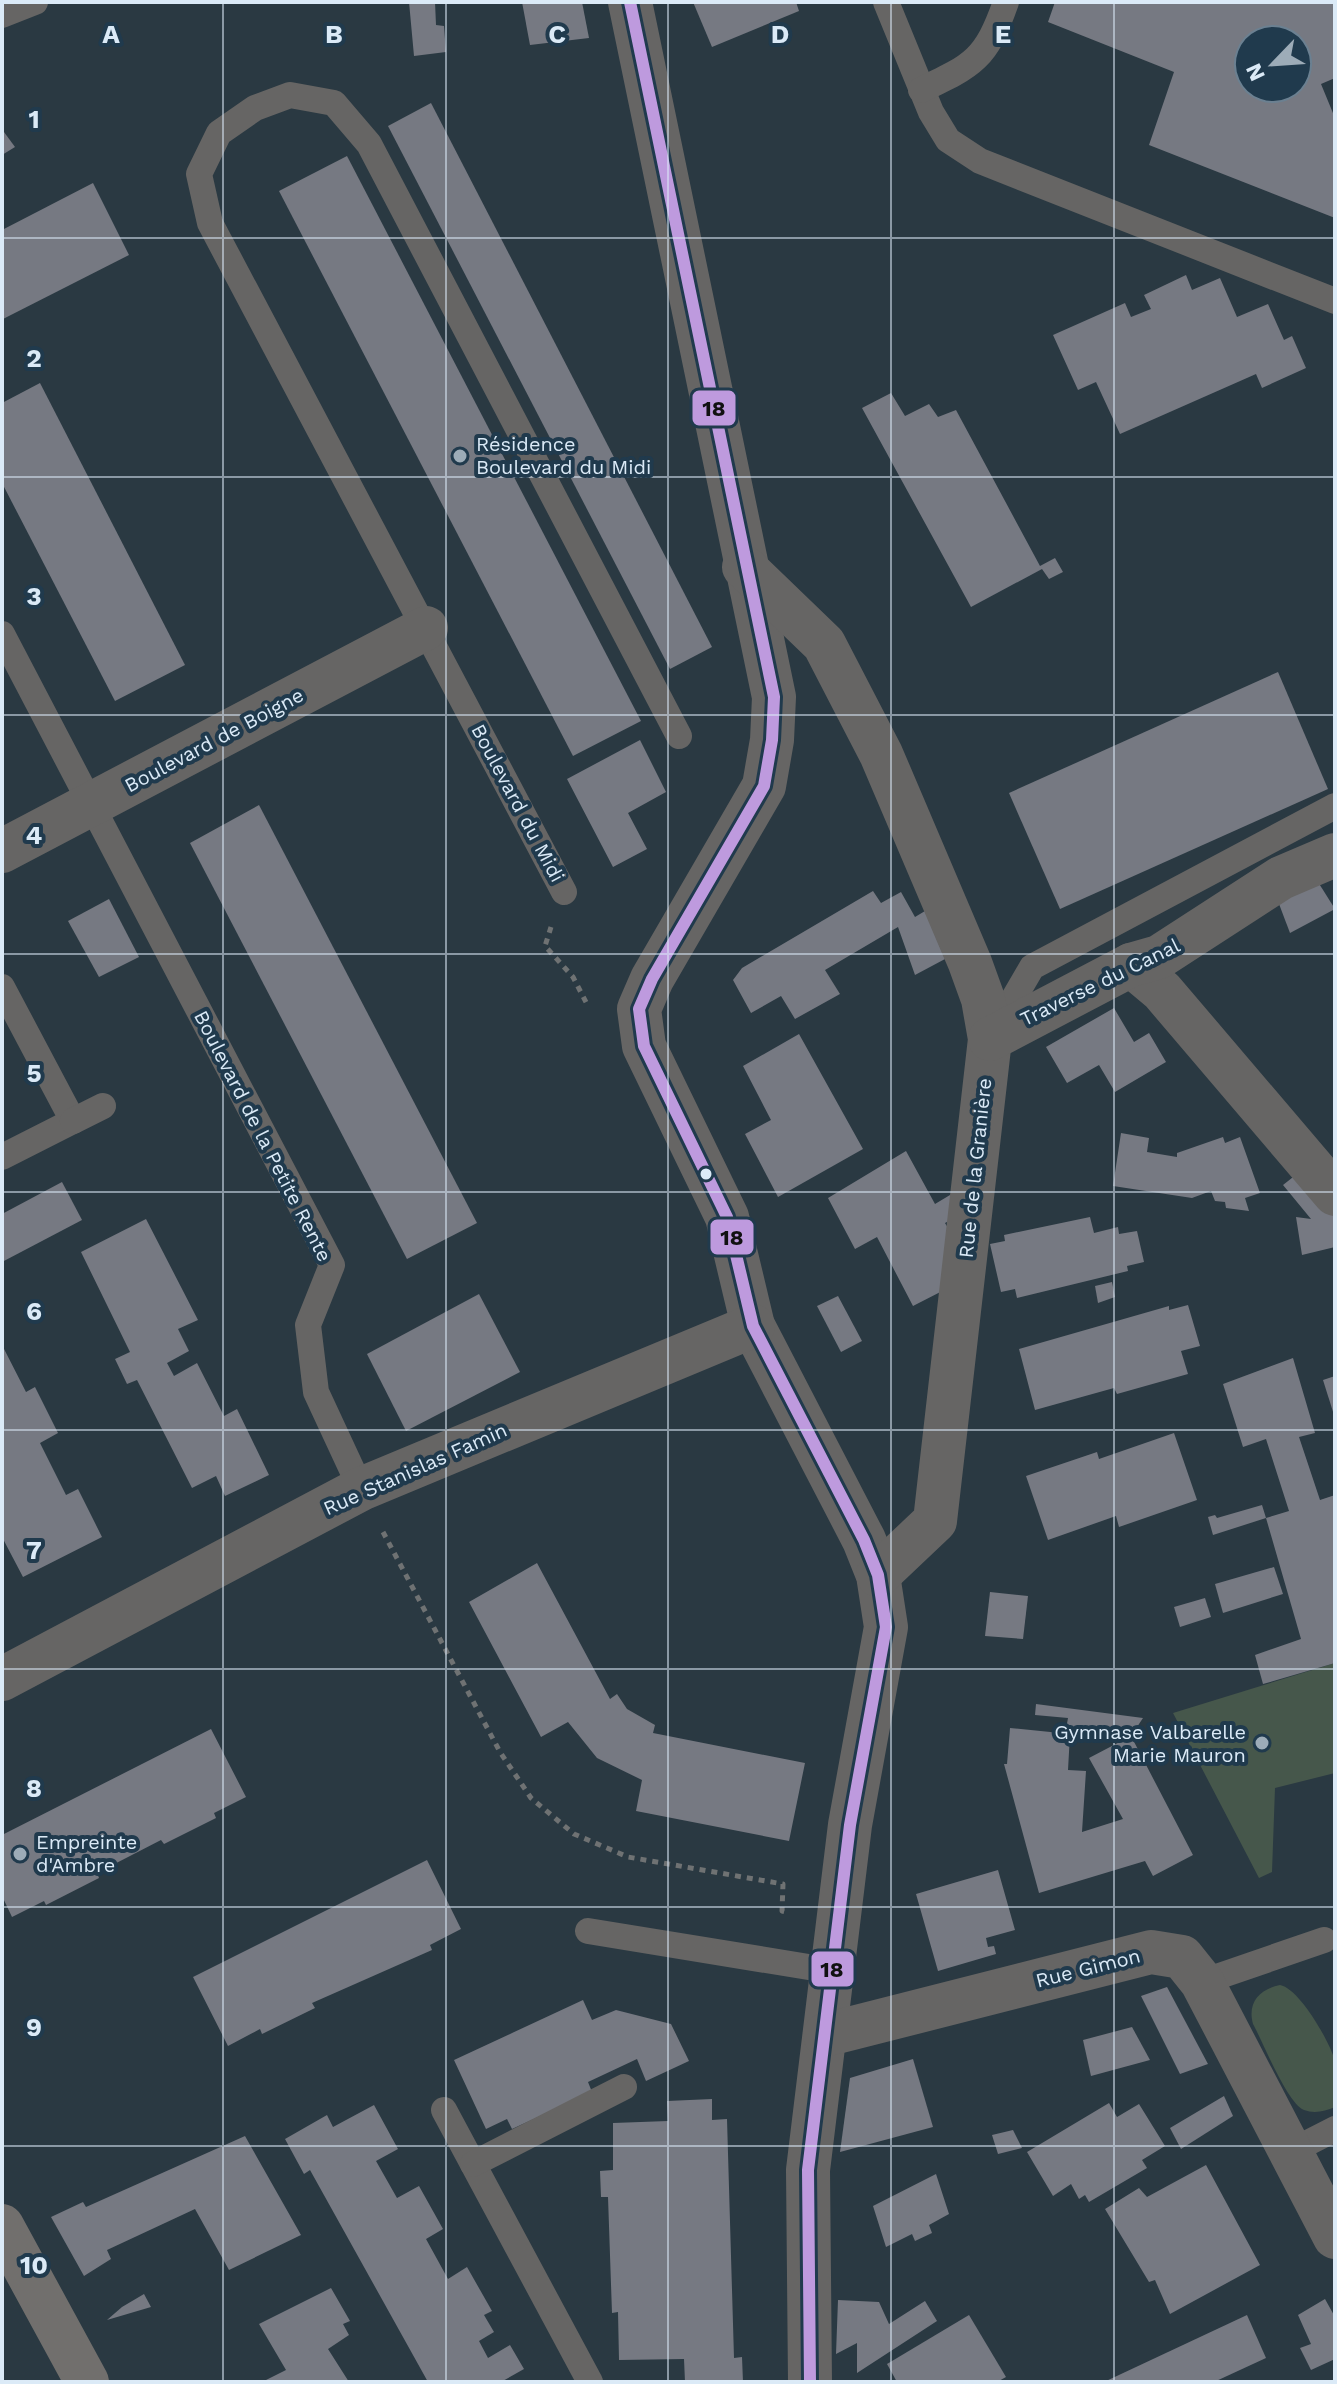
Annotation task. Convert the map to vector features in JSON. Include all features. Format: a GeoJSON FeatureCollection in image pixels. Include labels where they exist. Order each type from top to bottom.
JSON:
{"type":"FeatureCollection","features":[{"type":"Feature","properties":{"kind":"street"},"geometry":{"type":"LineString","coordinates":[[630,2],[744,567],[774,697],[772,740],[764,786],[652,979],[639,1009],[644,1046],[727,1217],[753,1326],[864,1540],[878,1575],[886,1627],[850,1825],[808,2170],[810,2382]]}},
{"type":"Feature","properties":{"kind":"street","name":"Rue de la Granière"},"geometry":{"type":"LineString","coordinates":[[744,567],[824,644],[881,754],[970,963],[983,999],[990,1039],[935,1521],[878,1575]]}},
{"type":"Feature","properties":{"kind":"street","name":"Boulevard de Boigne"},"geometry":{"type":"LineString","coordinates":[[2,851],[426,628]]}},
{"type":"Feature","properties":{"kind":"street","name":"Traverse du Canal"},"geometry":{"type":"LineString","coordinates":[[990,1039],[1131,965],[1159,957],[1281,878],[1335,855]]}},
{"type":"Feature","properties":{"kind":"street"},"geometry":{"type":"LineString","coordinates":[[1131,965],[1162,991],[1335,1194]]}},
{"type":"Feature","properties":{"kind":"street","name":"Rue Stanislas Famin"},"geometry":{"type":"LineString","coordinates":[[2,1679],[361,1489],[753,1326]]}},
{"type":"Feature","properties":{"kind":"street","name":"Rue Gimon"},"geometry":{"type":"LineString","coordinates":[[825,2035],[1151,1952],[1182,1957],[1202,1982],[1335,2237]]}},
{"type":"Feature","properties":{"kind":"street"},"geometry":{"type":"LineString","coordinates":[[2,2226],[87,2382]]}},
{"type":"Feature","properties":{"kind":"lane"},"geometry":{"type":"LineString","coordinates":[[2,15],[35,2]]}},
{"type":"Feature","properties":{"kind":"lane"},"geometry":{"type":"LineString","coordinates":[[886,2],[921,90],[948,140],[980,161],[1335,301]]}},
{"type":"Feature","properties":{"kind":"lane"},"geometry":{"type":"LineString","coordinates":[[921,90],[968,68],[993,40],[1006,2]]}},
{"type":"Feature","properties":{"kind":"lane","name":"Boulevard du Midi"},"geometry":{"type":"LineString","coordinates":[[564,892],[210,223],[199,174],[219,133],[255,108],[290,95],[334,103],[369,144],[679,736]]}},
{"type":"Feature","properties":{"kind":"lane","name":"Boulevard de la Petite Rente"},"geometry":{"type":"LineString","coordinates":[[2,634],[332,1265],[308,1325],[316,1392],[361,1489]]}},
{"type":"Feature","properties":{"kind":"lane"},"geometry":{"type":"LineString","coordinates":[[990,1039],[1032,967],[1335,806]]}},
{"type":"Feature","properties":{"kind":"lane"},"geometry":{"type":"LineString","coordinates":[[2,987],[73,1121]]}},
{"type":"Feature","properties":{"kind":"lane"},"geometry":{"type":"LineString","coordinates":[[2,1157],[103,1106]]}},
{"type":"Feature","properties":{"kind":"lane"},"geometry":{"type":"LineString","coordinates":[[588,1931],[833,1971]]}},
{"type":"Feature","properties":{"kind":"lane"},"geometry":{"type":"LineString","coordinates":[[1202,1982],[1324,1940]]}},
{"type":"Feature","properties":{"kind":"lane"},"geometry":{"type":"LineString","coordinates":[[473,2164],[624,2087]]}},
{"type":"Feature","properties":{"kind":"lane"},"geometry":{"type":"LineString","coordinates":[[444,2110],[590,2382]]}},
{"type":"Feature","properties":{"kind":"lane"},"geometry":{"type":"LineString","coordinates":[[1290,2152],[1335,2129]]}},
{"type":"Feature","properties":{"kind":"path","name":"Boulevard du Midi"},"geometry":{"type":"LineString","coordinates":[[564,892],[545,946],[573,977],[594,1015]]}},
{"type":"Feature","properties":{"kind":"path"},"geometry":{"type":"LineString","coordinates":[[361,1489],[500,1752],[531,1798],[574,1834],[628,1857],[783,1884],[782,1911],[839,1921]]}},
{"type":"Feature","properties":{"kind":"green space","name":"Gymnase Valbarelle Marie Mauron"},"geometry":{"type":"Polygon","coordinates":[[[1335,1663],[1335,1773],[1275,1788],[1272,1872],[1259,1878],[1173,1713],[1335,1663]]]}},
{"type":"Feature","properties":{"kind":"green space"},"geometry":{"type":"Polygon","coordinates":[[[1280,1985],[1288,1988],[1304,2005],[1332,2052],[1336,2066],[1335,2107],[1312,2112],[1297,2105],[1253,2024],[1252,2009],[1257,1998],[1266,1990],[1280,1985]]]}},
{"type":"Feature","properties":{"kind":"building"},"geometry":{"type":"Polygon","coordinates":[[[409,2],[435,2],[436,25],[444,26],[446,52],[414,56],[409,2]]]}},
{"type":"Feature","properties":{"kind":"building"},"geometry":{"type":"Polygon","coordinates":[[[522,2],[582,2],[589,38],[530,45],[522,2]]]}},
{"type":"Feature","properties":{"kind":"building"},"geometry":{"type":"Polygon","coordinates":[[[693,2],[796,2],[799,11],[712,47],[693,2]]]}},
{"type":"Feature","properties":{"kind":"building"},"geometry":{"type":"Polygon","coordinates":[[[1055,2],[1335,2],[1335,78],[1321,84],[1335,118],[1335,218],[1149,145],[1174,72],[1048,22],[1055,2]]]}},
{"type":"Feature","properties":{"kind":"building"},"geometry":{"type":"Polygon","coordinates":[[[431,103],[712,647],[670,669],[388,126],[431,103]]]}},
{"type":"Feature","properties":{"kind":"building"},"geometry":{"type":"Polygon","coordinates":[[[2,133],[15,147],[2,155],[2,133]]]}},
{"type":"Feature","properties":{"kind":"building","name":"Résidence Boulevard du Midi"},"geometry":{"type":"Polygon","coordinates":[[[347,156],[641,721],[573,756],[279,191],[347,156]]]}},
{"type":"Feature","properties":{"kind":"building"},"geometry":{"type":"Polygon","coordinates":[[[93,183],[129,255],[3,319],[2,230],[93,183]]]}},
{"type":"Feature","properties":{"kind":"building"},"geometry":{"type":"Polygon","coordinates":[[[1186,275],[1192,290],[1220,278],[1237,317],[1268,304],[1284,340],[1292,336],[1306,368],[1262,388],[1256,374],[1120,434],[1096,382],[1078,390],[1053,335],[1125,303],[1131,317],[1151,309],[1144,295],[1186,275]]]}},
{"type":"Feature","properties":{"kind":"building"},"geometry":{"type":"Polygon","coordinates":[[[40,383],[185,665],[115,701],[2,483],[2,403],[40,383]]]}},
{"type":"Feature","properties":{"kind":"building"},"geometry":{"type":"Polygon","coordinates":[[[891,393],[905,416],[929,404],[938,417],[956,410],[1040,566],[1055,558],[1063,572],[1049,579],[1042,569],[971,607],[862,408],[891,393]]]}},
{"type":"Feature","properties":{"kind":"building"},"geometry":{"type":"Polygon","coordinates":[[[1278,672],[1328,789],[1060,909],[1009,793],[1278,672]]]}},
{"type":"Feature","properties":{"kind":"building"},"geometry":{"type":"Polygon","coordinates":[[[640,740],[666,792],[628,813],[647,849],[613,867],[567,779],[640,740]]]}},
{"type":"Feature","properties":{"kind":"building"},"geometry":{"type":"Polygon","coordinates":[[[259,805],[477,1223],[407,1259],[190,843],[259,805]]]}},
{"type":"Feature","properties":{"kind":"building"},"geometry":{"type":"Polygon","coordinates":[[[1318,882],[1335,909],[1290,933],[1276,896],[1318,882]]]}},
{"type":"Feature","properties":{"kind":"building"},"geometry":{"type":"Polygon","coordinates":[[[873,891],[881,903],[901,892],[915,917],[925,911],[945,959],[915,975],[898,927],[825,970],[840,994],[795,1019],[781,996],[751,1013],[733,980],[742,968],[873,891]]]}},
{"type":"Feature","properties":{"kind":"building"},"geometry":{"type":"Polygon","coordinates":[[[109,899],[139,957],[99,977],[68,921],[109,899]]]}},
{"type":"Feature","properties":{"kind":"building"},"geometry":{"type":"Polygon","coordinates":[[[1114,1008],[1134,1042],[1149,1033],[1166,1062],[1115,1092],[1099,1065],[1067,1083],[1046,1047],[1114,1008]]]}},
{"type":"Feature","properties":{"kind":"building"},"geometry":{"type":"Polygon","coordinates":[[[799,1034],[863,1149],[778,1197],[745,1134],[771,1120],[743,1066],[799,1034]]]}},
{"type":"Feature","properties":{"kind":"building"},"geometry":{"type":"Polygon","coordinates":[[[1121,1133],[1149,1138],[1147,1152],[1177,1157],[1177,1153],[1223,1137],[1225,1143],[1240,1137],[1260,1193],[1245,1198],[1249,1211],[1226,1208],[1225,1202],[1215,1201],[1211,1191],[1192,1198],[1113,1186],[1121,1133]]]}},
{"type":"Feature","properties":{"kind":"building"},"geometry":{"type":"Polygon","coordinates":[[[906,1151],[935,1204],[960,1189],[958,1216],[945,1223],[955,1240],[954,1285],[913,1306],[877,1237],[855,1249],[828,1198],[906,1151]]]}},
{"type":"Feature","properties":{"kind":"building"},"geometry":{"type":"Polygon","coordinates":[[[1302,1170],[1335,1211],[1335,1247],[1302,1255],[1296,1217],[1311,1219],[1283,1185],[1302,1170]]]}},
{"type":"Feature","properties":{"kind":"building"},"geometry":{"type":"Polygon","coordinates":[[[62,1182],[82,1220],[2,1262],[2,1214],[62,1182]]]}},
{"type":"Feature","properties":{"kind":"building"},"geometry":{"type":"Polygon","coordinates":[[[1090,1217],[1094,1233],[1118,1227],[1119,1234],[1137,1231],[1144,1262],[1127,1266],[1128,1271],[1017,1298],[1015,1289],[1001,1292],[990,1244],[1005,1241],[1004,1235],[1090,1217]]]}},
{"type":"Feature","properties":{"kind":"building"},"geometry":{"type":"Polygon","coordinates":[[[146,1219],[198,1320],[178,1329],[189,1351],[167,1363],[174,1376],[197,1363],[224,1416],[237,1409],[269,1475],[225,1496],[216,1476],[192,1488],[137,1380],[127,1384],[115,1359],[130,1352],[81,1252],[146,1219]]]}},
{"type":"Feature","properties":{"kind":"building"},"geometry":{"type":"Polygon","coordinates":[[[1112,1282],[1115,1297],[1098,1303],[1095,1286],[1112,1282]]]}},
{"type":"Feature","properties":{"kind":"building"},"geometry":{"type":"Polygon","coordinates":[[[479,1294],[520,1372],[406,1431],[367,1354],[479,1294]]]}},
{"type":"Feature","properties":{"kind":"building"},"geometry":{"type":"Polygon","coordinates":[[[838,1296],[862,1341],[841,1352],[817,1306],[838,1296]]]}},
{"type":"Feature","properties":{"kind":"building"},"geometry":{"type":"Polygon","coordinates":[[[1188,1305],[1200,1346],[1181,1351],[1188,1374],[1117,1394],[1114,1388],[1035,1410],[1019,1349],[1169,1306],[1169,1310],[1188,1305]]]}},
{"type":"Feature","properties":{"kind":"building"},"geometry":{"type":"Polygon","coordinates":[[[2,1345],[26,1392],[35,1387],[58,1433],[40,1443],[66,1495],[78,1489],[102,1537],[23,1577],[2,1537],[2,1345]]]}},
{"type":"Feature","properties":{"kind":"building"},"geometry":{"type":"Polygon","coordinates":[[[1293,1358],[1315,1433],[1299,1437],[1320,1500],[1335,1495],[1335,1663],[1263,1684],[1255,1655],[1301,1639],[1266,1518],[1289,1511],[1266,1439],[1243,1447],[1223,1384],[1293,1358]]]}},
{"type":"Feature","properties":{"kind":"building"},"geometry":{"type":"Polygon","coordinates":[[[1335,1376],[1335,1415],[1334,1415],[1323,1380],[1335,1376]]]}},
{"type":"Feature","properties":{"kind":"building"},"geometry":{"type":"Polygon","coordinates":[[[1174,1433],[1197,1500],[1119,1527],[1116,1516],[1048,1540],[1026,1476],[1097,1452],[1099,1459],[1174,1433]]]}},
{"type":"Feature","properties":{"kind":"building"},"geometry":{"type":"Polygon","coordinates":[[[1262,1505],[1266,1518],[1213,1535],[1208,1517],[1215,1515],[1217,1518],[1262,1505]]]}},
{"type":"Feature","properties":{"kind":"building"},"geometry":{"type":"Polygon","coordinates":[[[537,1563],[610,1699],[617,1694],[627,1709],[655,1725],[653,1733],[805,1763],[789,1841],[636,1811],[642,1780],[597,1758],[568,1722],[541,1737],[469,1602],[537,1563]]]}},
{"type":"Feature","properties":{"kind":"building"},"geometry":{"type":"Polygon","coordinates":[[[1274,1567],[1283,1594],[1223,1613],[1215,1584],[1274,1567]]]}},
{"type":"Feature","properties":{"kind":"building"},"geometry":{"type":"Polygon","coordinates":[[[990,1592],[1028,1596],[1023,1639],[985,1636],[990,1592]]]}},
{"type":"Feature","properties":{"kind":"building"},"geometry":{"type":"Polygon","coordinates":[[[1205,1598],[1211,1617],[1180,1627],[1174,1607],[1205,1598]]]}},
{"type":"Feature","properties":{"kind":"building"},"geometry":{"type":"Polygon","coordinates":[[[1036,1704],[1143,1718],[1131,1736],[1066,1729],[1068,1718],[1035,1715],[1036,1704]]]}},
{"type":"Feature","properties":{"kind":"building"},"geometry":{"type":"Polygon","coordinates":[[[1010,1728],[1070,1734],[1068,1770],[1086,1771],[1082,1832],[1123,1819],[1089,1758],[1131,1736],[1193,1855],[1153,1876],[1145,1861],[1039,1893],[1004,1764],[1007,1764],[1010,1728]]]}},
{"type":"Feature","properties":{"kind":"building"},"geometry":{"type":"Polygon","coordinates":[[[211,1729],[246,1797],[214,1813],[216,1818],[164,1844],[161,1840],[97,1873],[99,1878],[46,1905],[44,1901],[12,1917],[2,1896],[2,1835],[211,1729]]]}},
{"type":"Feature","properties":{"kind":"building"},"geometry":{"type":"Polygon","coordinates":[[[427,1860],[461,1929],[430,1945],[432,1950],[312,2003],[315,2008],[262,2034],[260,2029],[228,2046],[193,1977],[427,1860]]]}},
{"type":"Feature","properties":{"kind":"building"},"geometry":{"type":"Polygon","coordinates":[[[998,1870],[1015,1930],[986,1938],[988,1947],[994,1946],[996,1954],[938,1971],[916,1894],[998,1870]]]}},
{"type":"Feature","properties":{"kind":"building"},"geometry":{"type":"Polygon","coordinates":[[[1167,1987],[1208,2064],[1180,2074],[1141,1996],[1167,1987]]]}},
{"type":"Feature","properties":{"kind":"building"},"geometry":{"type":"Polygon","coordinates":[[[583,2000],[592,2020],[616,2010],[671,2024],[689,2061],[646,2081],[637,2059],[588,2082],[592,2092],[512,2129],[507,2119],[486,2129],[454,2060],[583,2000]]]}},
{"type":"Feature","properties":{"kind":"building"},"geometry":{"type":"Polygon","coordinates":[[[1132,2027],[1150,2060],[1091,2076],[1083,2040],[1132,2027]]]}},
{"type":"Feature","properties":{"kind":"building"},"geometry":{"type":"Polygon","coordinates":[[[913,2059],[933,2127],[840,2152],[850,2078],[913,2059]]]}},
{"type":"Feature","properties":{"kind":"building"},"geometry":{"type":"Polygon","coordinates":[[[1224,2096],[1233,2116],[1181,2149],[1170,2128],[1224,2096]]]}},
{"type":"Feature","properties":{"kind":"building"},"geometry":{"type":"Polygon","coordinates":[[[712,2099],[712,2120],[727,2119],[734,2358],[742,2357],[743,2382],[685,2382],[684,2359],[619,2360],[618,2312],[612,2313],[608,2197],[601,2197],[600,2171],[613,2170],[613,2123],[668,2121],[667,2101],[712,2099]]]}},
{"type":"Feature","properties":{"kind":"building"},"geometry":{"type":"Polygon","coordinates":[[[1109,2103],[1117,2117],[1139,2104],[1165,2146],[1142,2160],[1147,2168],[1089,2202],[1085,2195],[1079,2199],[1071,2184],[1053,2196],[1027,2152],[1109,2103]]]}},
{"type":"Feature","properties":{"kind":"building"},"geometry":{"type":"Polygon","coordinates":[[[374,2105],[398,2149],[376,2161],[397,2198],[419,2186],[443,2229],[426,2239],[448,2279],[467,2267],[492,2311],[484,2315],[494,2332],[479,2341],[488,2358],[510,2345],[524,2369],[501,2382],[428,2382],[310,2170],[304,2174],[285,2139],[327,2115],[333,2127],[374,2105]]]}},
{"type":"Feature","properties":{"kind":"building"},"geometry":{"type":"Polygon","coordinates":[[[1013,2130],[1022,2148],[998,2154],[992,2135],[1013,2130]]]}},
{"type":"Feature","properties":{"kind":"building"},"geometry":{"type":"Polygon","coordinates":[[[245,2136],[301,2235],[229,2270],[195,2209],[107,2250],[111,2259],[84,2276],[51,2217],[83,2202],[86,2207],[245,2136]]]}},
{"type":"Feature","properties":{"kind":"building"},"geometry":{"type":"Polygon","coordinates":[[[1206,2165],[1260,2265],[1170,2314],[1155,2280],[1149,2282],[1105,2209],[1139,2188],[1147,2197],[1206,2165]]]}},
{"type":"Feature","properties":{"kind":"building"},"geometry":{"type":"Polygon","coordinates":[[[936,2174],[949,2214],[929,2225],[932,2233],[915,2241],[912,2234],[886,2247],[873,2206],[936,2174]]]}},
{"type":"Feature","properties":{"kind":"building"},"geometry":{"type":"Polygon","coordinates":[[[331,2288],[350,2321],[343,2324],[349,2335],[328,2349],[349,2382],[262,2382],[286,2370],[259,2324],[331,2288]]]}},
{"type":"Feature","properties":{"kind":"building"},"geometry":{"type":"Polygon","coordinates":[[[144,2294],[151,2307],[107,2320],[122,2307],[144,2294]]]}},
{"type":"Feature","properties":{"kind":"building"},"geometry":{"type":"Polygon","coordinates":[[[1325,2299],[1335,2317],[1335,2359],[1311,2370],[1300,2348],[1311,2344],[1298,2315],[1325,2299]]]}},
{"type":"Feature","properties":{"kind":"building"},"geometry":{"type":"Polygon","coordinates":[[[838,2300],[879,2302],[889,2324],[925,2301],[937,2321],[857,2373],[857,2343],[836,2354],[838,2300]]]}},
{"type":"Feature","properties":{"kind":"building"},"geometry":{"type":"Polygon","coordinates":[[[969,2315],[1006,2377],[997,2382],[897,2382],[887,2364],[969,2315]]]}},
{"type":"Feature","properties":{"kind":"building"},"geometry":{"type":"Polygon","coordinates":[[[1247,2315],[1266,2358],[1214,2382],[1104,2382],[1247,2315]]]}},
{"type":"Feature","properties":{"kind":"transit line","name":"18"},"geometry":{"type":"LineString","coordinates":[[630,2],[774,697],[772,740],[764,786],[652,979],[639,1009],[644,1046],[727,1217],[753,1326],[864,1540],[878,1575],[886,1627],[850,1825],[808,2170],[810,2382]]}},
{"type":"Feature","properties":{"kind":"place","name":"Résidence Boulevard du Midi"},"geometry":{"type":"Point","coordinates":[460,456]}},
{"type":"Feature","properties":{"kind":"place","name":"Gymnase Valbarelle Marie Mauron"},"geometry":{"type":"Point","coordinates":[1262,1743]}},
{"type":"Feature","properties":{"kind":"place","name":"Empreinte d'Ambre"},"geometry":{"type":"Point","coordinates":[20,1854]}}]}
